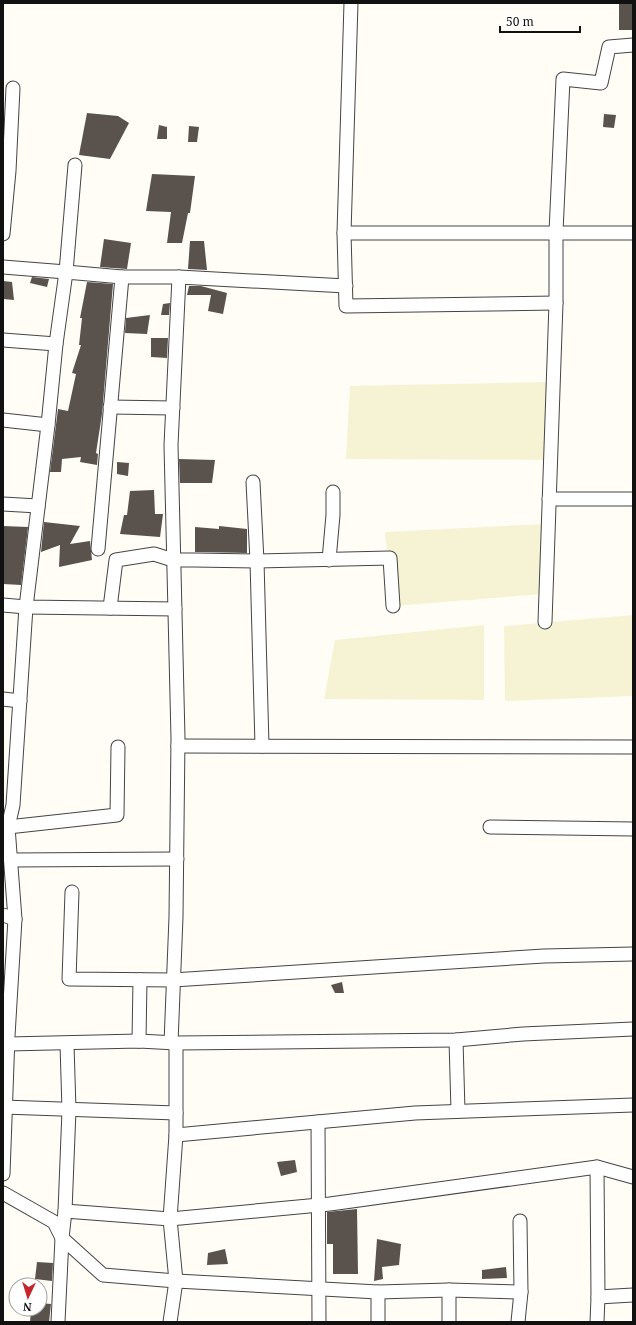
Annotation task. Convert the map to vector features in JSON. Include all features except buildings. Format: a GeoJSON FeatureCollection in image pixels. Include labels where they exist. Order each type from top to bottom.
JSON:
{"type":"FeatureCollection","features":[{"type":"Feature","properties":{"kind":"street"},"geometry":{"type":"LineString","coordinates":[[351,3],[344,233],[346,306],[556,303]]}},
{"type":"Feature","properties":{"kind":"street"},"geometry":{"type":"LineString","coordinates":[[544,622],[556,303],[556,232],[563,79],[601,83],[609,47],[633,45]]}},
{"type":"Feature","properties":{"kind":"street"},"geometry":{"type":"LineString","coordinates":[[3,234],[9,171],[13,88]]}},
{"type":"Feature","properties":{"kind":"street"},"geometry":{"type":"LineString","coordinates":[[3,1174],[11,860],[8,827],[8,804],[20,700],[26,607],[48,425],[56,344],[66,272],[75,165]]}},
{"type":"Feature","properties":{"kind":"street"},"geometry":{"type":"LineString","coordinates":[[344,233],[633,233]]}},
{"type":"Feature","properties":{"kind":"street"},"geometry":{"type":"LineString","coordinates":[[3,267],[122,276],[346,286]]}},
{"type":"Feature","properties":{"kind":"street"},"geometry":{"type":"LineString","coordinates":[[98,549],[122,276]]}},
{"type":"Feature","properties":{"kind":"street"},"geometry":{"type":"LineString","coordinates":[[170,1322],[176,1281],[170,1219],[176,1134],[173,980],[177,859],[178,746],[171,445],[179,278]]}},
{"type":"Feature","properties":{"kind":"street"},"geometry":{"type":"LineString","coordinates":[[3,340],[56,344]]}},
{"type":"Feature","properties":{"kind":"street"},"geometry":{"type":"LineString","coordinates":[[110,407],[173,408]]}},
{"type":"Feature","properties":{"kind":"street"},"geometry":{"type":"LineString","coordinates":[[3,420],[48,425]]}},
{"type":"Feature","properties":{"kind":"street"},"geometry":{"type":"LineString","coordinates":[[254,482],[262,746]]}},
{"type":"Feature","properties":{"kind":"street"},"geometry":{"type":"LineString","coordinates":[[329,560],[333,515],[333,492]]}},
{"type":"Feature","properties":{"kind":"street"},"geometry":{"type":"LineString","coordinates":[[549,499],[633,499]]}},
{"type":"Feature","properties":{"kind":"street"},"geometry":{"type":"LineString","coordinates":[[3,504],[38,506]]}},
{"type":"Feature","properties":{"kind":"street"},"geometry":{"type":"LineString","coordinates":[[110,608],[116,560],[154,554],[173,560],[257,561],[390,558],[393,606]]}},
{"type":"Feature","properties":{"kind":"street"},"geometry":{"type":"LineString","coordinates":[[3,605],[26,607],[175,608]]}},
{"type":"Feature","properties":{"kind":"street"},"geometry":{"type":"LineString","coordinates":[[3,699],[20,700]]}},
{"type":"Feature","properties":{"kind":"street"},"geometry":{"type":"LineString","coordinates":[[178,746],[633,747]]}},
{"type":"Feature","properties":{"kind":"street"},"geometry":{"type":"LineString","coordinates":[[8,827],[117,815],[118,747]]}},
{"type":"Feature","properties":{"kind":"street"},"geometry":{"type":"LineString","coordinates":[[490,827],[633,829]]}},
{"type":"Feature","properties":{"kind":"street"},"geometry":{"type":"LineString","coordinates":[[11,860],[177,859]]}},
{"type":"Feature","properties":{"kind":"street"},"geometry":{"type":"LineString","coordinates":[[72,892],[69,978],[173,980],[544,956],[633,954]]}},
{"type":"Feature","properties":{"kind":"street"},"geometry":{"type":"LineString","coordinates":[[139,1041],[140,980]]}},
{"type":"Feature","properties":{"kind":"street"},"geometry":{"type":"LineString","coordinates":[[6,1039],[67,1044],[139,1041],[174,1043],[456,1040],[523,1034],[633,1029]]}},
{"type":"Feature","properties":{"kind":"street"},"geometry":{"type":"LineString","coordinates":[[456,1040],[458,1111]]}},
{"type":"Feature","properties":{"kind":"street"},"geometry":{"type":"LineString","coordinates":[[58,1322],[62,1238],[66,1211],[69,1110],[67,1044]]}},
{"type":"Feature","properties":{"kind":"street"},"geometry":{"type":"LineString","coordinates":[[176,1134],[415,1113],[633,1105]]}},
{"type":"Feature","properties":{"kind":"street"},"geometry":{"type":"LineString","coordinates":[[4,1108],[176,1113]]}},
{"type":"Feature","properties":{"kind":"street"},"geometry":{"type":"LineString","coordinates":[[318,1122],[318,1322]]}},
{"type":"Feature","properties":{"kind":"street"},"geometry":{"type":"LineString","coordinates":[[66,1211],[170,1219],[318,1206],[486,1184],[597,1167],[633,1177]]}},
{"type":"Feature","properties":{"kind":"street"},"geometry":{"type":"LineString","coordinates":[[597,1167],[597,1322]]}},
{"type":"Feature","properties":{"kind":"street"},"geometry":{"type":"LineString","coordinates":[[3,1193],[54,1222],[62,1238],[103,1275],[176,1281],[378,1292],[449,1290],[521,1292]]}},
{"type":"Feature","properties":{"kind":"street"},"geometry":{"type":"LineString","coordinates":[[518,1322],[521,1292],[520,1221]]}},
{"type":"Feature","properties":{"kind":"street"},"geometry":{"type":"LineString","coordinates":[[449,1290],[449,1322]]}},
{"type":"Feature","properties":{"kind":"street"},"geometry":{"type":"LineString","coordinates":[[378,1292],[378,1322]]}},
{"type":"Feature","properties":{"kind":"street"},"geometry":{"type":"LineString","coordinates":[[598,1297],[633,1295]]}},
{"type":"Feature","properties":{"kind":"shaded area"},"geometry":{"type":"Polygon","coordinates":[[[549,382],[545,460],[346,459],[350,386],[549,382]]]}},
{"type":"Feature","properties":{"kind":"shaded area"},"geometry":{"type":"Polygon","coordinates":[[[545,524],[543,594],[393,606],[385,532],[545,524]]]}},
{"type":"Feature","properties":{"kind":"shaded area"},"geometry":{"type":"Polygon","coordinates":[[[633,615],[633,696],[505,701],[504,626],[633,615]]]}},
{"type":"Feature","properties":{"kind":"shaded area"},"geometry":{"type":"Polygon","coordinates":[[[484,625],[484,700],[324,699],[335,640],[484,625]]]}}]}
